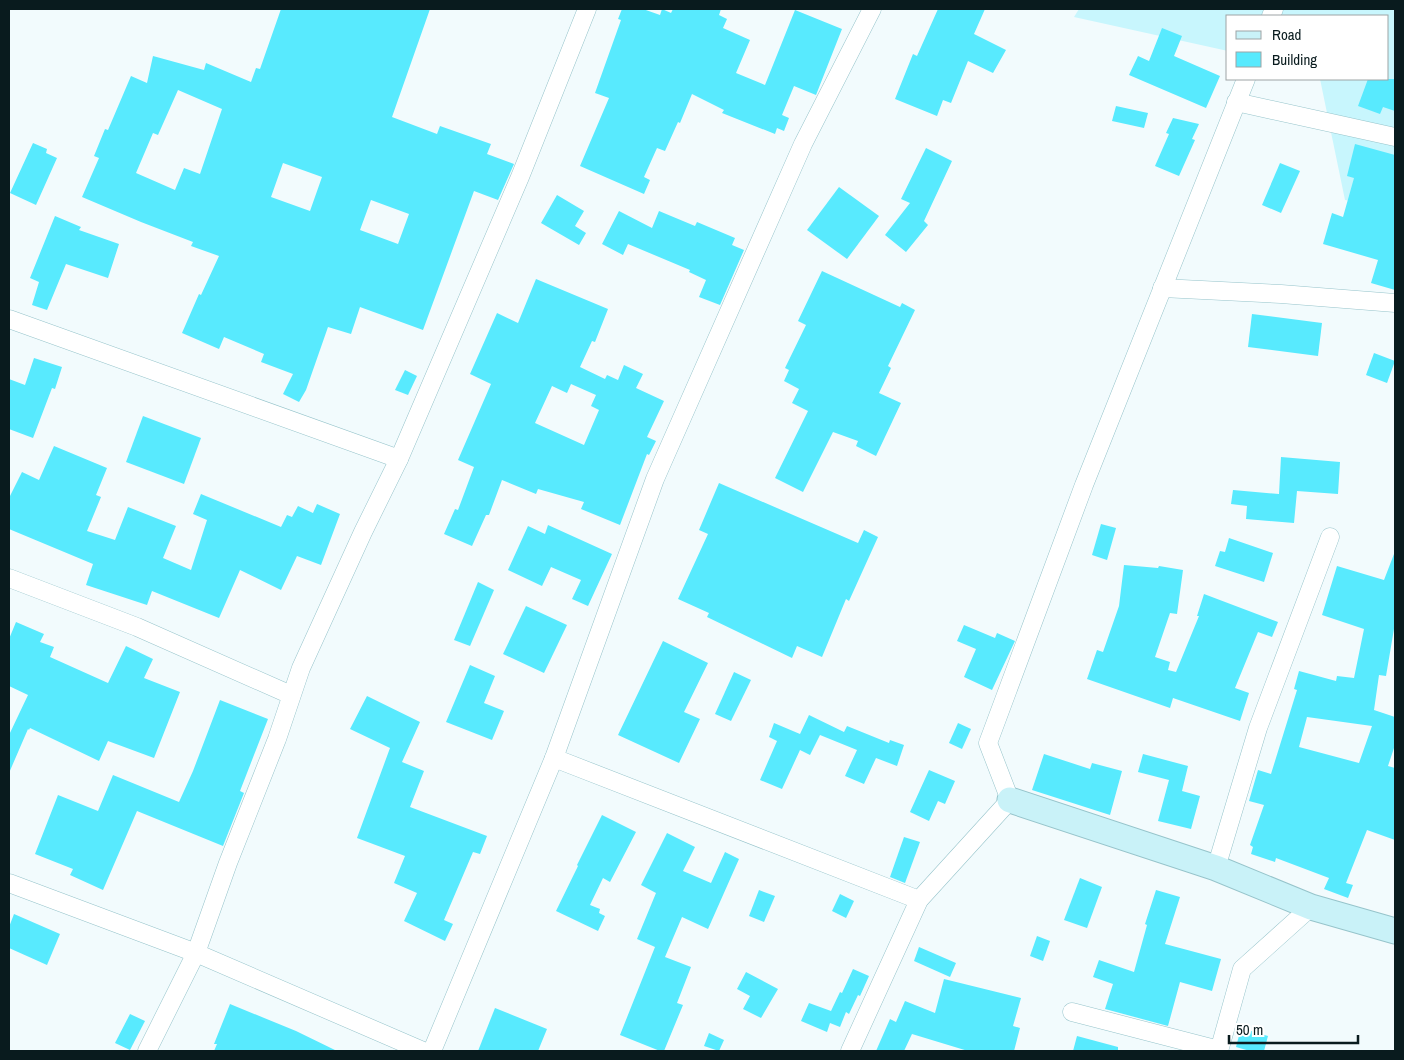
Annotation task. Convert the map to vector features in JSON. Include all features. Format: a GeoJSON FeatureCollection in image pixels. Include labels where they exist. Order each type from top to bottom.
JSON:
{"type":"FeatureCollection","features":[{"type":"Feature","properties":{"kind":"street"},"geometry":{"type":"LineString","coordinates":[[147,1051],[196,953],[228,863],[277,739],[305,659],[363,532],[399,459],[520,177],[587,9]]}},
{"type":"Feature","properties":{"kind":"street"},"geometry":{"type":"LineString","coordinates":[[432,1051],[554,758],[655,479],[803,144],[872,9]]}},
{"type":"Feature","properties":{"kind":"street"},"geometry":{"type":"LineString","coordinates":[[1010,800],[988,743],[1084,485],[1246,80]]}},
{"type":"Feature","properties":{"kind":"street"},"geometry":{"type":"LineString","coordinates":[[1236,102],[1395,137]]}},
{"type":"Feature","properties":{"kind":"street"},"geometry":{"type":"LineString","coordinates":[[1162,288],[1281,294],[1395,303]]}},
{"type":"Feature","properties":{"kind":"street"},"geometry":{"type":"LineString","coordinates":[[9,319],[399,459]]}},
{"type":"Feature","properties":{"kind":"street"},"geometry":{"type":"LineString","coordinates":[[1216,868],[1258,728],[1330,537]]}},
{"type":"Feature","properties":{"kind":"street"},"geometry":{"type":"LineString","coordinates":[[9,578],[137,626],[291,695]]}},
{"type":"Feature","properties":{"kind":"street"},"geometry":{"type":"LineString","coordinates":[[554,758],[920,900]]}},
{"type":"Feature","properties":{"kind":"street"},"geometry":{"type":"LineString","coordinates":[[1010,800],[1216,868],[1311,907],[1395,931]]}},
{"type":"Feature","properties":{"kind":"street"},"geometry":{"type":"LineString","coordinates":[[850,1051],[920,900],[1010,800]]}},
{"type":"Feature","properties":{"kind":"street"},"geometry":{"type":"LineString","coordinates":[[9,883],[196,953],[423,1051]]}},
{"type":"Feature","properties":{"kind":"street"},"geometry":{"type":"LineString","coordinates":[[1072,1012],[1219,1051],[1242,969],[1311,907]]}},
{"type":"Feature","properties":{"kind":"shaded area"},"geometry":{"type":"Polygon","coordinates":[[[1079,9],[1395,9],[1395,209],[1345,200],[1320,80],[1389,80],[1389,15],[1226,15],[1226,51],[1074,17],[1079,9]]]}},
{"type":"Feature","properties":{"kind":"building"},"geometry":{"type":"Polygon","coordinates":[[[281,9],[430,9],[392,117],[437,134],[440,126],[491,144],[487,154],[514,164],[498,200],[474,191],[423,330],[360,307],[351,334],[328,327],[306,390],[299,402],[283,394],[293,374],[261,362],[264,354],[224,337],[219,349],[182,333],[199,294],[201,295],[219,256],[191,246],[193,242],[82,197],[99,158],[94,156],[105,129],[108,130],[131,76],[147,83],[153,56],[204,70],[206,63],[251,82],[256,68],[260,69],[281,9]],[[178,90],[158,135],[153,133],[136,173],[175,190],[184,168],[200,174],[222,109],[178,90]],[[283,163],[271,197],[310,211],[322,177],[283,163]],[[371,200],[360,230],[398,244],[409,214],[371,200]]]}},
{"type":"Feature","properties":{"kind":"building"},"geometry":{"type":"Polygon","coordinates":[[[622,9],[643,9],[660,15],[662,9],[671,13],[673,9],[721,9],[719,15],[727,19],[723,28],[750,40],[736,73],[765,85],[795,10],[842,29],[816,95],[794,86],[782,115],[789,118],[784,131],[777,128],[775,134],[722,113],[724,110],[692,94],[680,123],[678,122],[665,151],[657,148],[644,177],[650,180],[644,194],[580,166],[609,98],[595,93],[621,20],[618,19],[622,9]]]}},
{"type":"Feature","properties":{"kind":"building"},"geometry":{"type":"Polygon","coordinates":[[[938,9],[985,9],[974,34],[1006,50],[993,73],[968,61],[951,103],[943,100],[937,116],[895,99],[913,54],[917,56],[938,9]]]}},
{"type":"Feature","properties":{"kind":"building"},"geometry":{"type":"Polygon","coordinates":[[[1162,28],[1182,36],[1174,56],[1220,76],[1206,108],[1129,75],[1138,56],[1149,61],[1162,28]]]}},
{"type":"Feature","properties":{"kind":"building"},"geometry":{"type":"Polygon","coordinates":[[[1395,79],[1395,111],[1383,107],[1380,114],[1358,106],[1368,80],[1395,79]]]}},
{"type":"Feature","properties":{"kind":"building"},"geometry":{"type":"Polygon","coordinates":[[[1116,106],[1148,113],[1144,128],[1112,121],[1116,106]]]}},
{"type":"Feature","properties":{"kind":"building"},"geometry":{"type":"Polygon","coordinates":[[[1173,118],[1199,124],[1192,139],[1195,140],[1179,176],[1155,166],[1169,134],[1166,133],[1173,118]]]}},
{"type":"Feature","properties":{"kind":"building"},"geometry":{"type":"Polygon","coordinates":[[[33,143],[47,149],[46,153],[57,158],[36,205],[10,193],[33,143]]]}},
{"type":"Feature","properties":{"kind":"building"},"geometry":{"type":"Polygon","coordinates":[[[1355,144],[1395,155],[1395,290],[1371,283],[1378,260],[1323,244],[1332,213],[1343,217],[1354,178],[1347,176],[1355,144]]]}},
{"type":"Feature","properties":{"kind":"building"},"geometry":{"type":"Polygon","coordinates":[[[926,148],[952,161],[924,221],[928,225],[906,252],[885,235],[910,203],[901,199],[926,148]]]}},
{"type":"Feature","properties":{"kind":"building"},"geometry":{"type":"Polygon","coordinates":[[[1280,163],[1300,171],[1281,213],[1262,205],[1280,163]]]}},
{"type":"Feature","properties":{"kind":"building"},"geometry":{"type":"Polygon","coordinates":[[[839,187],[879,216],[847,259],[807,230],[839,187]]]}},
{"type":"Feature","properties":{"kind":"building"},"geometry":{"type":"Polygon","coordinates":[[[557,195],[584,211],[575,226],[586,233],[579,245],[541,223],[557,195]]]}},
{"type":"Feature","properties":{"kind":"building"},"geometry":{"type":"Polygon","coordinates":[[[619,211],[652,228],[659,211],[695,226],[697,222],[735,238],[732,245],[744,250],[720,305],[699,297],[706,280],[689,272],[690,270],[628,244],[623,255],[602,244],[619,211]]]}},
{"type":"Feature","properties":{"kind":"building"},"geometry":{"type":"Polygon","coordinates":[[[55,216],[81,227],[79,230],[119,244],[108,278],[66,264],[47,310],[32,305],[39,282],[30,278],[55,216]]]}},
{"type":"Feature","properties":{"kind":"building"},"geometry":{"type":"Polygon","coordinates":[[[822,271],[900,307],[902,303],[915,310],[888,366],[891,368],[879,393],[901,403],[876,456],[856,446],[858,441],[833,432],[803,492],[775,478],[808,411],[792,403],[799,389],[784,381],[789,370],[785,368],[806,325],[798,321],[822,271]]]}},
{"type":"Feature","properties":{"kind":"building"},"geometry":{"type":"Polygon","coordinates":[[[536,279],[608,309],[595,342],[592,341],[580,367],[605,379],[607,375],[618,380],[624,365],[643,374],[636,388],[664,401],[647,437],[656,441],[649,455],[647,454],[620,525],[581,509],[584,502],[538,489],[536,494],[502,480],[489,515],[486,515],[472,546],[444,534],[455,509],[458,510],[474,467],[458,460],[491,384],[470,374],[497,313],[518,323],[536,279]],[[571,384],[567,393],[552,386],[535,423],[584,445],[599,410],[591,406],[596,395],[571,384]]]}},
{"type":"Feature","properties":{"kind":"building"},"geometry":{"type":"Polygon","coordinates":[[[1252,314],[1322,323],[1318,356],[1248,347],[1252,314]]]}},
{"type":"Feature","properties":{"kind":"building"},"geometry":{"type":"Polygon","coordinates":[[[1374,353],[1395,361],[1387,383],[1366,375],[1374,353]]]}},
{"type":"Feature","properties":{"kind":"building"},"geometry":{"type":"Polygon","coordinates":[[[34,358],[62,367],[55,389],[52,388],[33,438],[9,429],[9,379],[25,385],[34,358]]]}},
{"type":"Feature","properties":{"kind":"building"},"geometry":{"type":"Polygon","coordinates":[[[405,370],[417,376],[408,395],[395,390],[405,370]]]}},
{"type":"Feature","properties":{"kind":"building"},"geometry":{"type":"Polygon","coordinates":[[[143,416],[201,438],[184,484],[126,462],[143,416]]]}},
{"type":"Feature","properties":{"kind":"building"},"geometry":{"type":"Polygon","coordinates":[[[54,446],[107,468],[96,495],[101,497],[87,531],[115,540],[128,507],[176,526],[163,558],[191,570],[207,520],[193,514],[201,494],[281,527],[287,515],[292,517],[298,506],[313,513],[317,504],[340,514],[321,565],[297,556],[281,590],[240,570],[219,618],[152,591],[147,605],[86,585],[93,564],[9,529],[9,498],[22,472],[39,480],[54,446]]]}},
{"type":"Feature","properties":{"kind":"building"},"geometry":{"type":"Polygon","coordinates":[[[1281,457],[1340,462],[1338,494],[1297,491],[1294,523],[1246,519],[1247,506],[1231,504],[1233,490],[1279,494],[1281,457]]]}},
{"type":"Feature","properties":{"kind":"building"},"geometry":{"type":"Polygon","coordinates":[[[719,483],[858,543],[864,530],[878,537],[849,601],[846,599],[822,657],[797,646],[792,658],[707,617],[709,613],[678,599],[708,534],[699,530],[719,483]]]}},
{"type":"Feature","properties":{"kind":"building"},"geometry":{"type":"Polygon","coordinates":[[[1101,524],[1116,528],[1107,560],[1092,555],[1101,524]]]}},
{"type":"Feature","properties":{"kind":"building"},"geometry":{"type":"Polygon","coordinates":[[[548,525],[612,554],[588,606],[572,599],[581,580],[551,567],[542,586],[508,570],[528,526],[545,534],[548,525]]]}},
{"type":"Feature","properties":{"kind":"building"},"geometry":{"type":"Polygon","coordinates":[[[1229,538],[1273,553],[1264,582],[1215,566],[1220,551],[1225,552],[1229,538]]]}},
{"type":"Feature","properties":{"kind":"building"},"geometry":{"type":"Polygon","coordinates":[[[1394,554],[1395,623],[1386,676],[1379,675],[1374,710],[1395,717],[1395,745],[1388,766],[1395,768],[1395,840],[1367,830],[1346,883],[1353,885],[1348,898],[1324,889],[1329,878],[1276,858],[1275,862],[1251,854],[1253,847],[1250,845],[1264,805],[1249,801],[1258,770],[1271,774],[1297,690],[1294,689],[1299,671],[1336,681],[1337,676],[1354,678],[1364,629],[1322,615],[1337,566],[1384,580],[1394,554]],[[1307,717],[1299,747],[1359,763],[1372,726],[1307,717]]]}},
{"type":"Feature","properties":{"kind":"building"},"geometry":{"type":"Polygon","coordinates":[[[1124,565],[1158,568],[1159,566],[1183,570],[1177,614],[1170,613],[1155,657],[1170,662],[1168,670],[1176,672],[1199,616],[1197,616],[1204,594],[1278,622],[1272,637],[1258,632],[1235,688],[1249,693],[1240,721],[1173,698],[1170,708],[1087,679],[1097,650],[1103,652],[1119,606],[1124,565]]]}},
{"type":"Feature","properties":{"kind":"building"},"geometry":{"type":"Polygon","coordinates":[[[478,582],[494,590],[470,646],[454,640],[478,582]]]}},
{"type":"Feature","properties":{"kind":"building"},"geometry":{"type":"Polygon","coordinates":[[[526,606],[567,625],[544,673],[503,654],[526,606]]]}},
{"type":"Feature","properties":{"kind":"building"},"geometry":{"type":"Polygon","coordinates":[[[16,622],[44,634],[40,642],[54,647],[50,657],[108,683],[126,646],[153,659],[144,678],[180,692],[154,758],[108,741],[99,761],[30,728],[9,773],[9,735],[28,695],[9,686],[9,639],[16,622]]]}},
{"type":"Feature","properties":{"kind":"building"},"geometry":{"type":"Polygon","coordinates":[[[964,625],[995,638],[997,633],[1015,641],[992,690],[964,677],[976,649],[957,641],[964,625]]]}},
{"type":"Feature","properties":{"kind":"building"},"geometry":{"type":"Polygon","coordinates":[[[663,641],[708,663],[684,712],[700,719],[679,763],[618,735],[663,641]]]}},
{"type":"Feature","properties":{"kind":"building"},"geometry":{"type":"Polygon","coordinates":[[[470,665],[495,676],[484,703],[504,711],[492,740],[446,722],[470,665]]]}},
{"type":"Feature","properties":{"kind":"building"},"geometry":{"type":"Polygon","coordinates":[[[734,672],[751,680],[731,721],[715,714],[734,672]]]}},
{"type":"Feature","properties":{"kind":"building"},"geometry":{"type":"Polygon","coordinates":[[[367,696],[420,722],[402,762],[424,771],[410,807],[487,836],[480,854],[473,852],[444,920],[453,924],[445,941],[404,921],[417,893],[394,883],[405,856],[357,838],[390,748],[350,729],[367,696]]]}},
{"type":"Feature","properties":{"kind":"building"},"geometry":{"type":"Polygon","coordinates":[[[220,700],[268,719],[240,791],[244,793],[223,846],[137,811],[103,890],[70,875],[73,869],[35,854],[58,795],[98,811],[113,775],[179,802],[220,700]]]}},
{"type":"Feature","properties":{"kind":"building"},"geometry":{"type":"Polygon","coordinates":[[[809,715],[844,732],[847,726],[889,743],[890,740],[904,745],[897,766],[876,758],[864,784],[845,776],[857,750],[820,735],[810,755],[800,750],[782,789],[760,780],[777,741],[769,737],[774,723],[800,734],[809,715]]]}},
{"type":"Feature","properties":{"kind":"building"},"geometry":{"type":"Polygon","coordinates":[[[958,723],[971,729],[962,749],[949,743],[958,723]]]}},
{"type":"Feature","properties":{"kind":"building"},"geometry":{"type":"Polygon","coordinates":[[[1044,754],[1090,769],[1092,763],[1122,771],[1110,815],[1032,790],[1044,754]]]}},
{"type":"Feature","properties":{"kind":"building"},"geometry":{"type":"Polygon","coordinates":[[[1143,754],[1188,766],[1182,791],[1200,796],[1191,829],[1158,821],[1169,780],[1138,772],[1143,754]]]}},
{"type":"Feature","properties":{"kind":"building"},"geometry":{"type":"Polygon","coordinates":[[[929,770],[955,781],[945,804],[938,801],[929,821],[910,812],[929,770]]]}},
{"type":"Feature","properties":{"kind":"building"},"geometry":{"type":"Polygon","coordinates":[[[602,815],[636,832],[610,882],[603,878],[590,905],[600,909],[599,913],[605,916],[598,931],[556,911],[602,815]]]}},
{"type":"Feature","properties":{"kind":"building"},"geometry":{"type":"Polygon","coordinates":[[[667,833],[695,847],[683,871],[711,883],[725,852],[739,859],[708,929],[682,917],[665,957],[691,967],[677,1003],[683,1005],[664,1051],[660,1051],[620,1035],[655,947],[637,939],[656,893],[641,885],[667,833]]]}},
{"type":"Feature","properties":{"kind":"building"},"geometry":{"type":"Polygon","coordinates":[[[904,837],[920,842],[905,883],[890,877],[904,837]]]}},
{"type":"Feature","properties":{"kind":"building"},"geometry":{"type":"Polygon","coordinates":[[[1080,878],[1102,887],[1087,928],[1064,920],[1080,878]]]}},
{"type":"Feature","properties":{"kind":"building"},"geometry":{"type":"Polygon","coordinates":[[[759,890],[775,896],[764,922],[749,916],[759,890]]]}},
{"type":"Feature","properties":{"kind":"building"},"geometry":{"type":"Polygon","coordinates":[[[1156,890],[1180,897],[1165,944],[1221,959],[1212,991],[1180,982],[1168,1026],[1105,1009],[1113,984],[1093,977],[1099,960],[1134,972],[1147,925],[1145,924],[1156,890]]]}},
{"type":"Feature","properties":{"kind":"building"},"geometry":{"type":"Polygon","coordinates":[[[840,894],[854,901],[846,918],[832,911],[840,894]]]}},
{"type":"Feature","properties":{"kind":"building"},"geometry":{"type":"Polygon","coordinates":[[[14,914],[60,934],[47,965],[9,948],[9,927],[14,914]]]}},
{"type":"Feature","properties":{"kind":"building"},"geometry":{"type":"Polygon","coordinates":[[[1037,936],[1050,941],[1043,961],[1030,956],[1037,936]]]}},
{"type":"Feature","properties":{"kind":"building"},"geometry":{"type":"Polygon","coordinates":[[[919,947],[956,963],[950,977],[914,961],[919,947]]]}},
{"type":"Feature","properties":{"kind":"building"},"geometry":{"type":"Polygon","coordinates":[[[853,969],[869,976],[849,1014],[846,1012],[840,1027],[830,1023],[827,1032],[801,1021],[809,1003],[831,1011],[853,969]]]}},
{"type":"Feature","properties":{"kind":"building"},"geometry":{"type":"Polygon","coordinates":[[[746,972],[778,989],[761,1018],[743,1009],[750,996],[737,989],[746,972]]]}},
{"type":"Feature","properties":{"kind":"building"},"geometry":{"type":"Polygon","coordinates":[[[944,979],[1021,998],[1013,1026],[1020,1028],[1014,1051],[968,1051],[912,1034],[904,1051],[876,1051],[890,1019],[896,1022],[905,1001],[935,1013],[944,979]]]}},
{"type":"Feature","properties":{"kind":"building"},"geometry":{"type":"Polygon","coordinates":[[[230,1004],[296,1031],[337,1051],[214,1051],[217,1044],[214,1044],[230,1004]]]}},
{"type":"Feature","properties":{"kind":"building"},"geometry":{"type":"Polygon","coordinates":[[[495,1008],[547,1029],[538,1051],[478,1051],[495,1008]]]}},
{"type":"Feature","properties":{"kind":"building"},"geometry":{"type":"Polygon","coordinates":[[[130,1014],[145,1021],[130,1050],[115,1043],[130,1014]]]}},
{"type":"Feature","properties":{"kind":"building"},"geometry":{"type":"Polygon","coordinates":[[[1241,1028],[1268,1036],[1264,1051],[1250,1051],[1236,1047],[1241,1028]]]}},
{"type":"Feature","properties":{"kind":"building"},"geometry":{"type":"Polygon","coordinates":[[[709,1033],[724,1040],[719,1051],[704,1046],[709,1033]]]}},
{"type":"Feature","properties":{"kind":"building"},"geometry":{"type":"Polygon","coordinates":[[[1077,1036],[1118,1047],[1118,1051],[1073,1051],[1077,1036]]]}}]}
